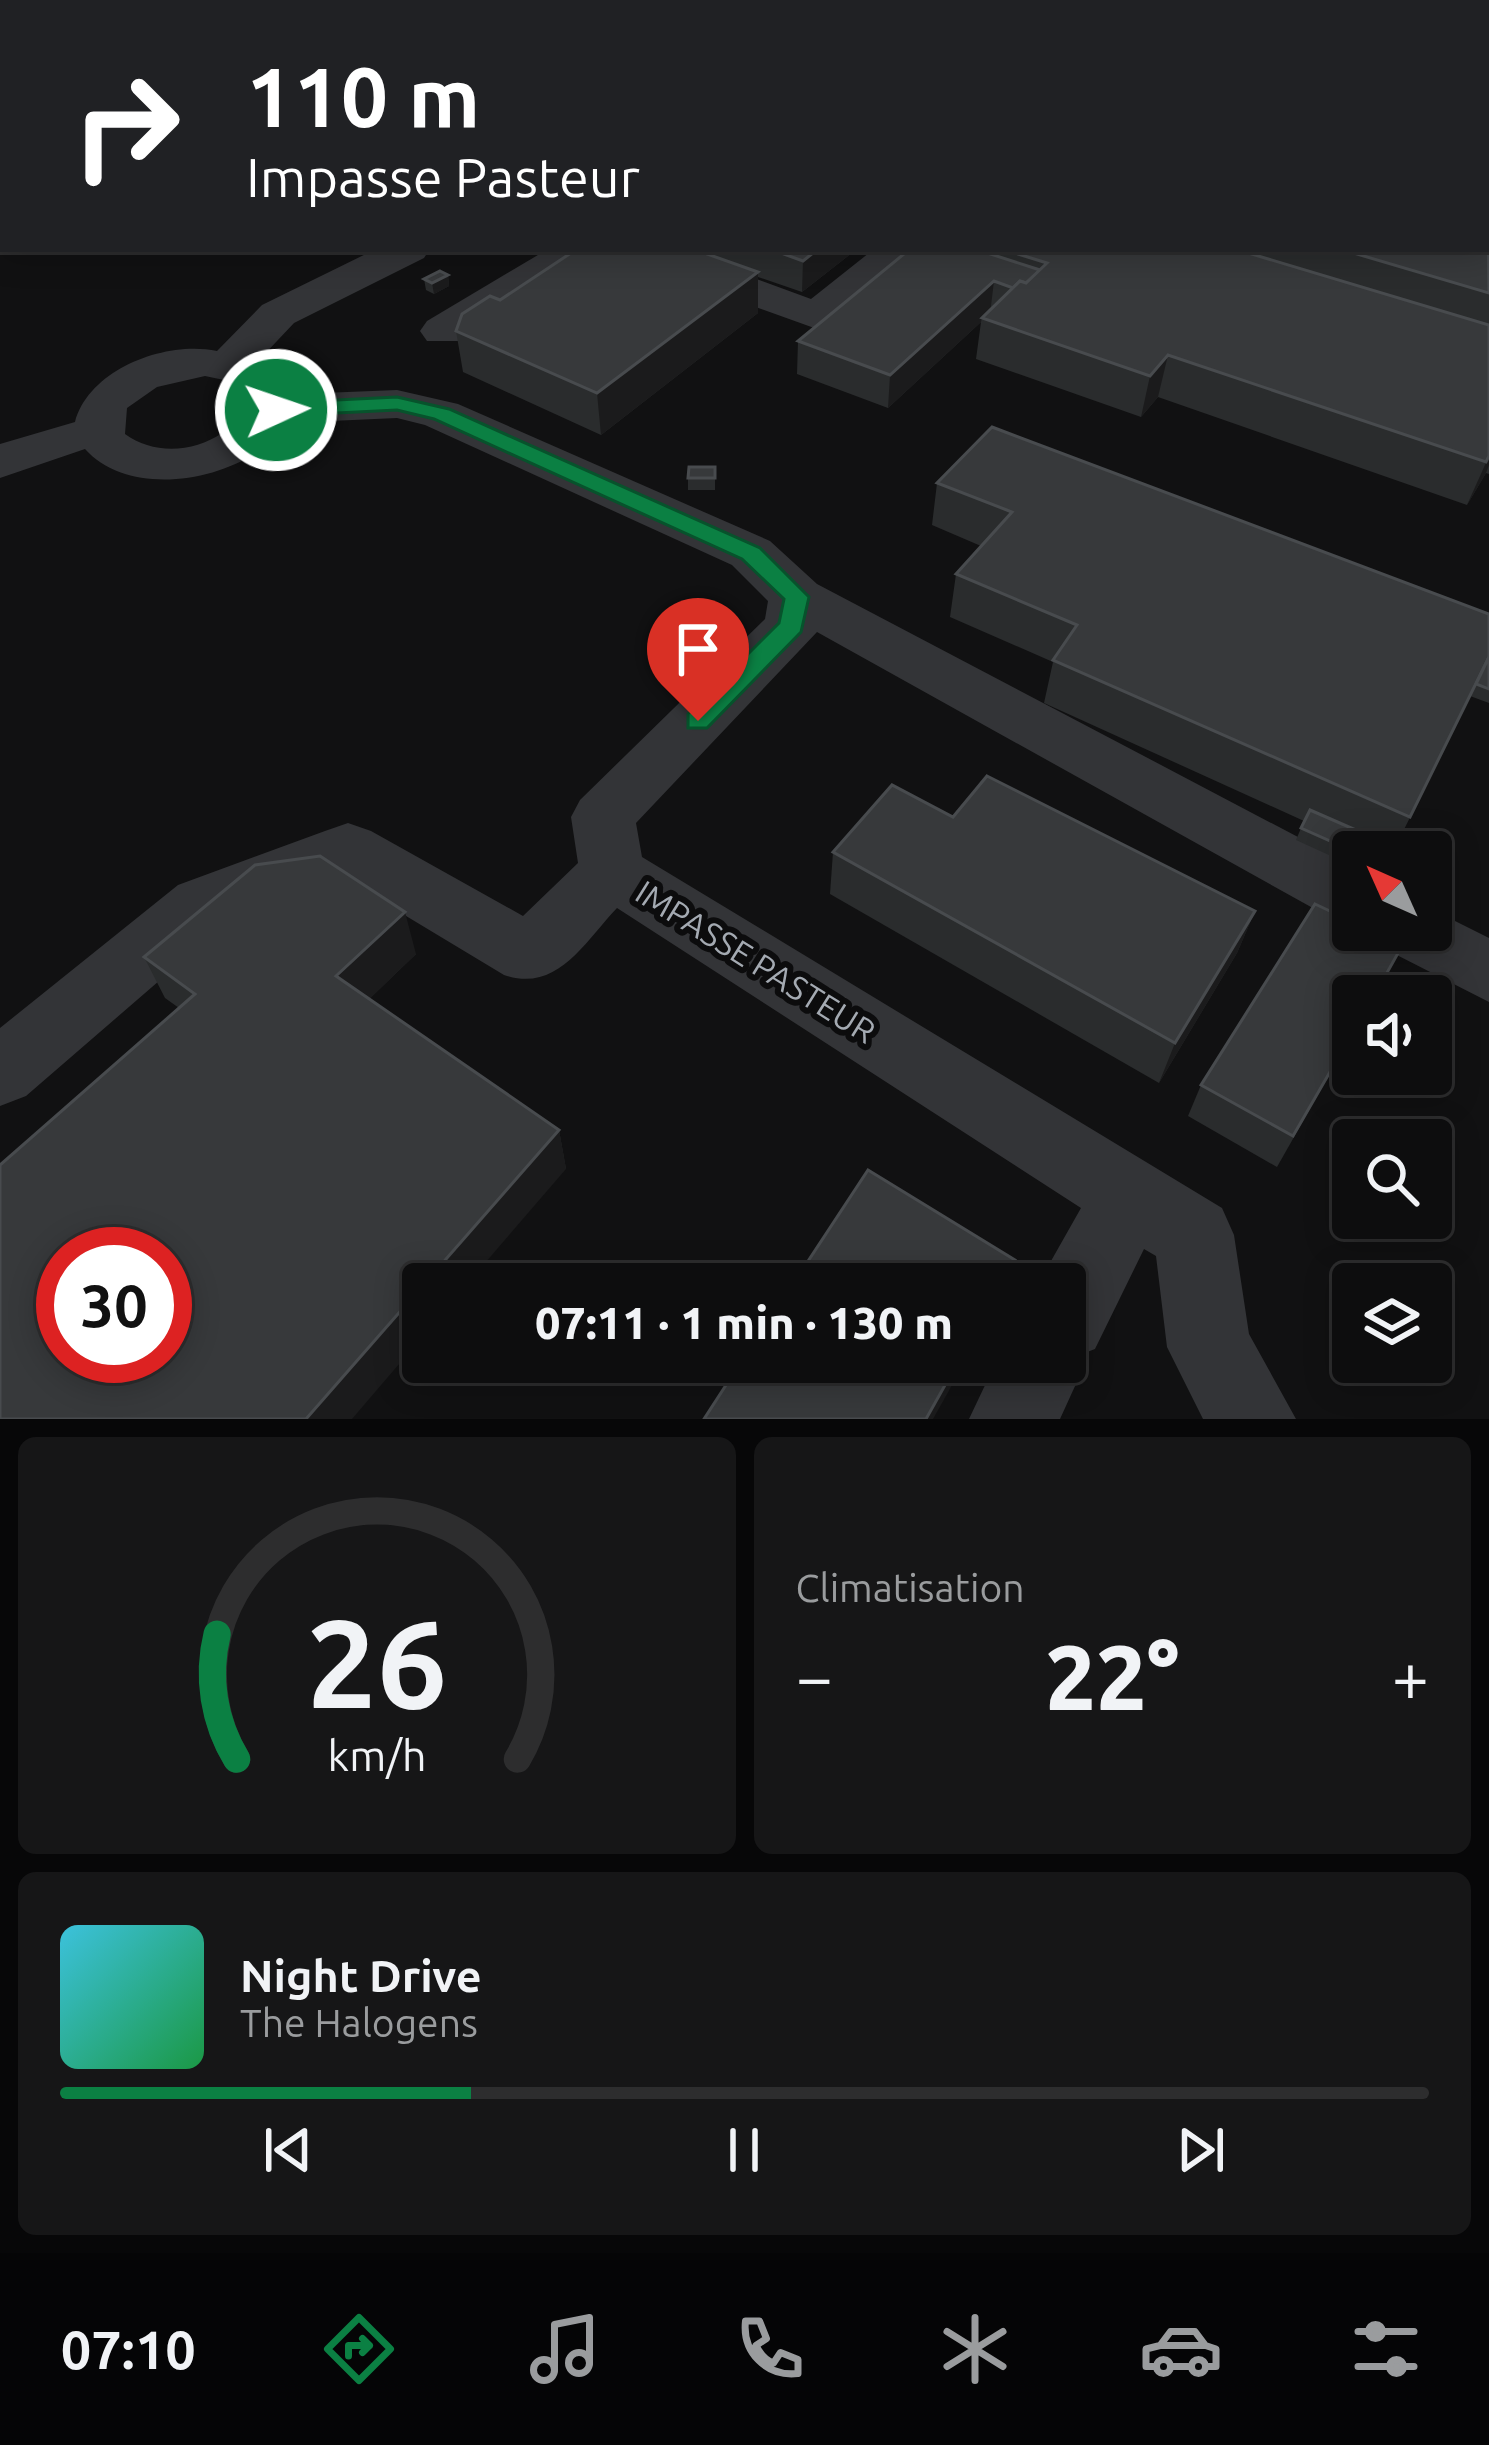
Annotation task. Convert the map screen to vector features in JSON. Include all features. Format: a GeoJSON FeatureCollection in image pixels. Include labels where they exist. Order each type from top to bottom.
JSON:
{"type":"FeatureCollection","features":[{"type":"Feature","properties":{"kind":"street"},"geometry":{"type":"LineString","coordinates":[[231,363],[278,314],[403,252]]}},
{"type":"Feature","properties":{"kind":"street"},"geometry":{"type":"LineString","coordinates":[[443,332],[573,252]]}},
{"type":"Feature","properties":{"kind":"street"},"geometry":{"type":"LineString","coordinates":[[642,252],[817,316],[896,252]]}},
{"type":"Feature","properties":{"kind":"street"},"geometry":{"type":"LineString","coordinates":[[276,410],[275,389],[259,373],[231,363],[177,365],[127,385],[100,416],[99,431],[123,455],[171,462],[226,451],[249,439],[276,410],[397,404],[441,414],[751,553],[797,597],[1332,887]]}},
{"type":"Feature","properties":{"kind":"street"},"geometry":{"type":"LineString","coordinates":[[0,463],[28,449],[99,431]]}},
{"type":"Feature","properties":{"kind":"street","name":"IMPASSE PASTEUR"},"geometry":{"type":"LineString","coordinates":[[797,597],[792,626],[603,817],[612,871],[1162,1215]]}},
{"type":"Feature","properties":{"kind":"street"},"geometry":{"type":"LineString","coordinates":[[0,1073],[202,904],[348,849],[529,954],[612,871]]}},
{"type":"Feature","properties":{"kind":"street"},"geometry":{"type":"LineString","coordinates":[[1450,951],[1489,972]]}},
{"type":"Feature","properties":{"kind":"street"},"geometry":{"type":"LineString","coordinates":[[1086,1296],[1162,1215],[1209,1347],[1252,1419]]}},
{"type":"Feature","properties":{"kind":"street"},"geometry":{"type":"LineString","coordinates":[[1012,1419],[1031,1383]]}},
{"type":"Feature","properties":{"kind":"building"},"geometry":{"type":"Polygon","coordinates":[[[572,252],[701,252],[758,272],[597,393],[456,331],[462,314],[490,296],[500,300],[572,252]]]}},
{"type":"Feature","properties":{"kind":"building"},"geometry":{"type":"Polygon","coordinates":[[[778,252],[814,252],[803,261],[778,252]]]}},
{"type":"Feature","properties":{"kind":"building"},"geometry":{"type":"Polygon","coordinates":[[[906,252],[984,252],[1040,270],[1013,288],[994,281],[890,375],[798,341],[906,252]]]}},
{"type":"Feature","properties":{"kind":"building"},"geometry":{"type":"Polygon","coordinates":[[[1012,252],[1245,252],[1489,325],[1489,456],[1486,462],[1168,355],[1150,376],[982,318],[1020,281],[1026,283],[1047,263],[1012,252]]]}},
{"type":"Feature","properties":{"kind":"building"},"geometry":{"type":"Polygon","coordinates":[[[1350,252],[1489,252],[1489,293],[1350,252]]]}},
{"type":"Feature","properties":{"kind":"building"},"geometry":{"type":"Polygon","coordinates":[[[440,271],[448,275],[432,283],[424,279],[440,271]]]}},
{"type":"Feature","properties":{"kind":"building"},"geometry":{"type":"Polygon","coordinates":[[[992,427],[1489,614],[1489,657],[1410,817],[1053,660],[1077,625],[956,574],[1012,512],[937,483],[992,427]]]}},
{"type":"Feature","properties":{"kind":"building"},"geometry":{"type":"Polygon","coordinates":[[[689,467],[715,467],[715,478],[688,478],[689,467]]]}},
{"type":"Feature","properties":{"kind":"building"},"geometry":{"type":"Polygon","coordinates":[[[1489,657],[1489,689],[1476,684],[1489,657]]]}},
{"type":"Feature","properties":{"kind":"building"},"geometry":{"type":"Polygon","coordinates":[[[987,776],[1255,911],[1175,1043],[833,852],[892,785],[953,817],[987,776]]]}},
{"type":"Feature","properties":{"kind":"building"},"geometry":{"type":"Polygon","coordinates":[[[1310,810],[1358,831],[1332,831],[1332,842],[1301,828],[1310,810]]]}},
{"type":"Feature","properties":{"kind":"building"},"geometry":{"type":"Polygon","coordinates":[[[320,856],[405,912],[336,976],[559,1130],[443,1263],[402,1263],[402,1309],[306,1419],[0,1419],[0,1165],[195,994],[144,957],[255,865],[320,856]]]}},
{"type":"Feature","properties":{"kind":"building"},"geometry":{"type":"Polygon","coordinates":[[[1315,904],[1332,912],[1332,951],[1399,951],[1386,975],[1332,975],[1332,1068],[1293,1136],[1201,1085],[1315,904]]]}},
{"type":"Feature","properties":{"kind":"building"},"geometry":{"type":"Polygon","coordinates":[[[868,1170],[1015,1260],[1013,1263],[807,1263],[868,1170]]]}},
{"type":"Feature","properties":{"kind":"building"},"geometry":{"type":"Polygon","coordinates":[[[727,1383],[946,1383],[926,1419],[704,1419],[727,1383]]]}},
{"type":"Feature","properties":{"kind":"route"},"geometry":{"type":"LineString","coordinates":[[276,410],[397,404],[441,414],[751,553],[797,597],[792,626],[698,721]]}}]}
